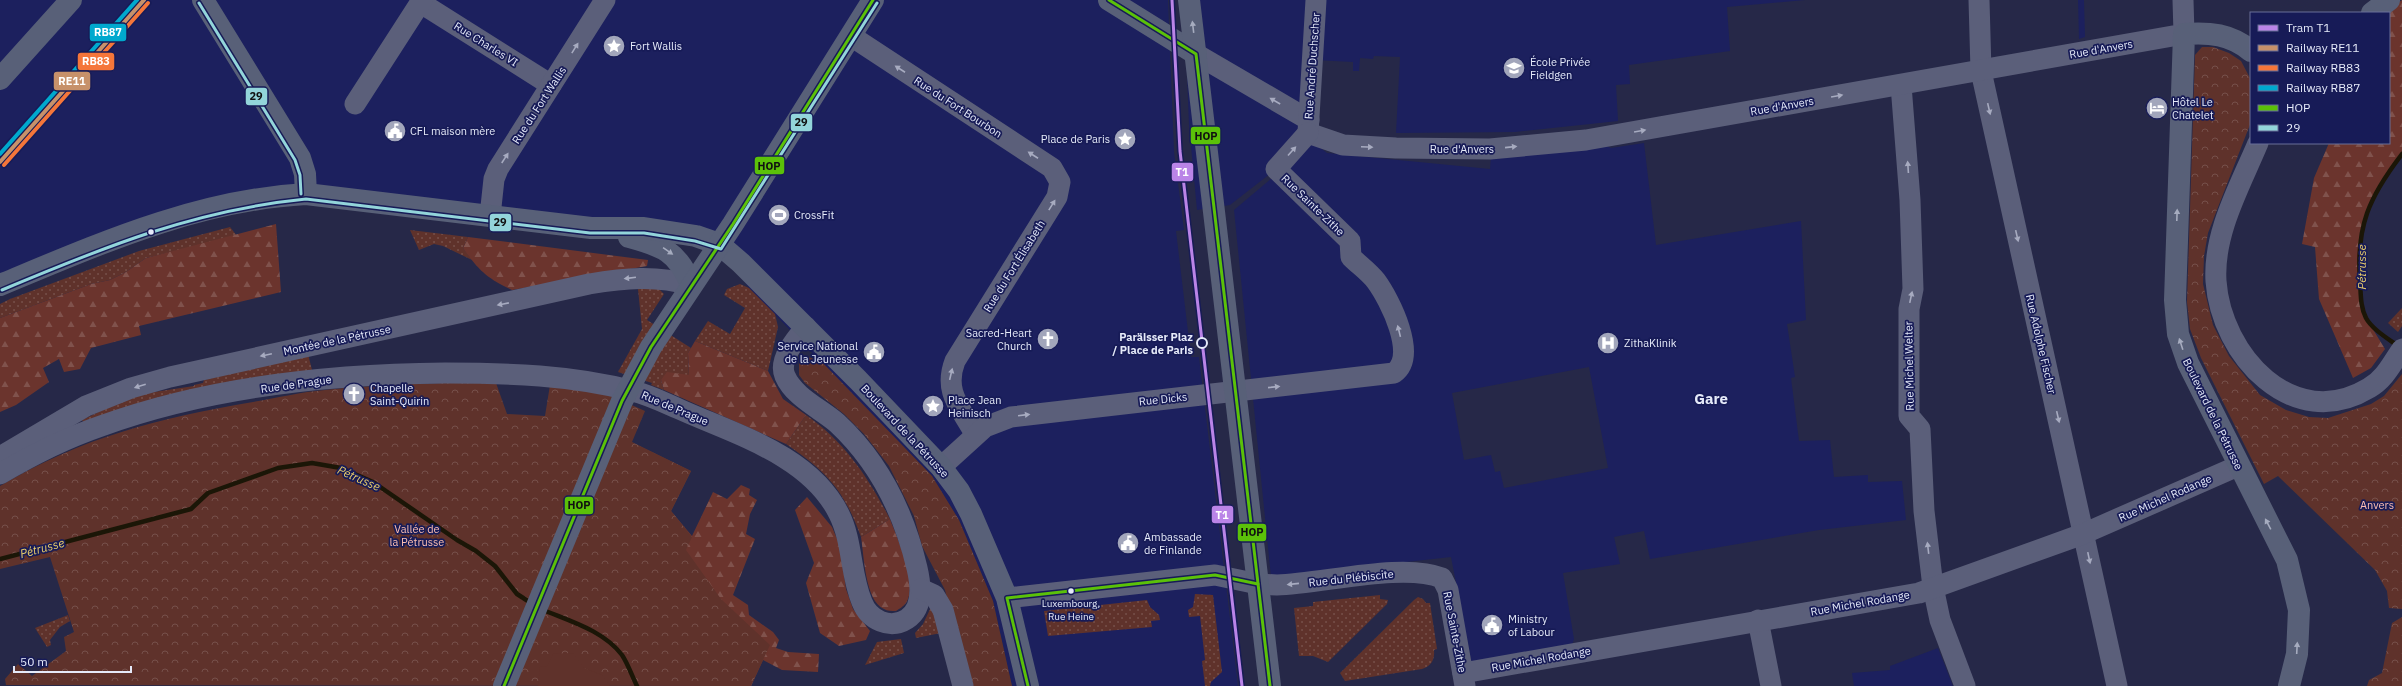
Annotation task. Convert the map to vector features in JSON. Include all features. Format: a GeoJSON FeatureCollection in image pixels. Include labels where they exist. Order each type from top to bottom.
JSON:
{"type":"FeatureCollection","features":[{"type":"Feature","properties":{"kind":"main road"},"geometry":{"type":"LineString","coordinates":[[204,0],[300,158],[304,174],[306,194]]}},
{"type":"Feature","properties":{"kind":"main road"},"geometry":{"type":"LineString","coordinates":[[504,686],[622,401],[640,364],[719,244],[873,0]]}},
{"type":"Feature","properties":{"kind":"main road"},"geometry":{"type":"LineString","coordinates":[[1109,0],[1196,54]]}},
{"type":"Feature","properties":{"kind":"main road"},"geometry":{"type":"LineString","coordinates":[[1190,0],[1270,686]]}},
{"type":"Feature","properties":{"kind":"main road"},"geometry":{"type":"LineString","coordinates":[[2373,12],[2388,0]]}},
{"type":"Feature","properties":{"kind":"main road"},"geometry":{"type":"LineString","coordinates":[[0,79],[69,1]]}},
{"type":"Feature","properties":{"kind":"main road","name":"Rue d'Anvers"},"geometry":{"type":"LineString","coordinates":[[2184,34],[2207,32],[2222,35],[2250,50]]}},
{"type":"Feature","properties":{"kind":"main road","name":"Boulevard de la Pétrusse"},"geometry":{"type":"LineString","coordinates":[[2184,34],[2175,300],[2178,334],[2188,363],[2238,466],[2287,560],[2299,610],[2297,654],[2289,686]]}},
{"type":"Feature","properties":{"kind":"main road"},"geometry":{"type":"LineString","coordinates":[[0,285],[138,229],[180,216],[241,201],[306,194],[591,228],[644,228],[696,236],[719,244]]}},
{"type":"Feature","properties":{"kind":"main road"},"geometry":{"type":"LineString","coordinates":[[591,228],[655,244],[665,248],[680,264],[691,285]]}},
{"type":"Feature","properties":{"kind":"main road","name":"Boulevard de la Pétrusse"},"geometry":{"type":"LineString","coordinates":[[719,244],[741,263],[806,327],[941,466],[971,514],[1007,598],[1028,686]]}},
{"type":"Feature","properties":{"kind":"street","name":"Rue du Fort Wallis"},"geometry":{"type":"LineString","coordinates":[[490,216],[495,174],[605,0]]}},
{"type":"Feature","properties":{"kind":"street","name":"Rue André Duchscher"},"geometry":{"type":"LineString","coordinates":[[1308,127],[1316,0]]}},
{"type":"Feature","properties":{"kind":"street","name":"Rue Adolphe Fischer"},"geometry":{"type":"LineString","coordinates":[[1978,0],[1981,71],[2117,686]]}},
{"type":"Feature","properties":{"kind":"street"},"geometry":{"type":"LineString","coordinates":[[2183,0],[2184,34]]}},
{"type":"Feature","properties":{"kind":"street","name":"Rue Charles VI"},"geometry":{"type":"LineString","coordinates":[[421,1],[551,85]]}},
{"type":"Feature","properties":{"kind":"street"},"geometry":{"type":"LineString","coordinates":[[355,104],[421,1]]}},
{"type":"Feature","properties":{"kind":"street","name":"Rue d'Anvers"},"geometry":{"type":"LineString","coordinates":[[1196,54],[1308,127],[1343,145],[1358,147],[1490,150],[1614,136],[2184,34]]}},
{"type":"Feature","properties":{"kind":"street","name":"Rue du Fort Bourbon"},"geometry":{"type":"LineString","coordinates":[[851,36],[1052,168],[1060,182]]}},
{"type":"Feature","properties":{"kind":"street","name":"Rue Michel Welter"},"geometry":{"type":"LineString","coordinates":[[1901,85],[1910,200],[1913,289],[1909,309],[1909,416],[1920,428],[1924,511],[1933,587],[1940,620],[1965,686]]}},
{"type":"Feature","properties":{"kind":"street","name":"Rue Sainte-Zithe"},"geometry":{"type":"LineString","coordinates":[[1308,127],[1276,169],[1350,241],[1351,257],[1375,280],[1391,304],[1400,331],[1404,360],[1401,368]]}},
{"type":"Feature","properties":{"kind":"street"},"geometry":{"type":"LineString","coordinates":[[2258,144],[2219,238],[2216,257],[2216,282],[2224,320],[2240,350],[2267,383],[2292,396],[2311,401],[2333,401],[2370,387],[2391,367],[2399,353]]}},
{"type":"Feature","properties":{"kind":"street","name":"Rue du Fort Élisabeth"},"geometry":{"type":"LineString","coordinates":[[975,434],[951,389],[949,381],[951,371],[955,361],[1057,197],[1060,182]]}},
{"type":"Feature","properties":{"kind":"street","name":"Montée de la Pétrusse"},"geometry":{"type":"LineString","coordinates":[[0,457],[86,406],[131,388],[170,377],[590,284],[640,277],[669,278],[691,285]]}},
{"type":"Feature","properties":{"kind":"street","name":"Rue de Prague"},"geometry":{"type":"LineString","coordinates":[[0,474],[58,443],[100,426],[141,413],[198,399],[330,379],[397,374],[483,373],[544,376],[607,386],[650,396],[781,456],[805,473],[820,488],[839,514],[849,543],[862,605],[871,616],[884,623],[899,623],[912,616],[919,604],[921,590],[912,546],[899,512],[880,475],[856,443],[837,423],[800,394],[789,383],[783,372],[786,358],[794,341],[806,327]]}},
{"type":"Feature","properties":{"kind":"street","name":"Rue Dicks"},"geometry":{"type":"LineString","coordinates":[[941,466],[975,434],[997,421],[1011,417],[1394,373],[1401,368]]}},
{"type":"Feature","properties":{"kind":"street","name":"Rue Michel Rodange"},"geometry":{"type":"LineString","coordinates":[[1464,680],[1758,620],[1919,593],[2083,534],[2238,466]]}},
{"type":"Feature","properties":{"kind":"street","name":"Rue du Plébiscite"},"geometry":{"type":"LineString","coordinates":[[1007,598],[1215,575],[1258,584],[1284,585],[1403,572],[1432,574],[1442,578]]}},
{"type":"Feature","properties":{"kind":"street","name":"Rue Sainte-Zithe"},"geometry":{"type":"LineString","coordinates":[[1442,578],[1448,590],[1464,680]]}},
{"type":"Feature","properties":{"kind":"street"},"geometry":{"type":"LineString","coordinates":[[921,590],[934,595],[943,610],[963,686]]}},
{"type":"Feature","properties":{"kind":"street"},"geometry":{"type":"LineString","coordinates":[[1758,620],[1771,686]]}},
{"type":"Feature","properties":{"kind":"shaded area"},"geometry":{"type":"Polygon","coordinates":[[[0,0],[1168,0],[1174,152],[1184,230],[1176,231],[1191,357],[1199,357],[1238,686],[1012,686],[993,601],[959,520],[932,476],[749,288],[719,244],[271,196],[0,285],[0,0]]]}},
{"type":"Feature","properties":{"kind":"shaded area","name":"École Privée Fieldgen"},"geometry":{"type":"Polygon","coordinates":[[[1184,0],[1805,0],[1727,7],[1730,51],[1629,65],[1630,84],[1616,85],[1618,121],[1515,132],[1396,133],[1400,57],[1374,56],[1373,59],[1360,58],[1359,71],[1353,71],[1353,62],[1314,60],[1308,133],[1276,169],[1230,205],[1197,210],[1189,125],[1184,0]]]}},
{"type":"Feature","properties":{"kind":"shaded area"},"geometry":{"type":"Polygon","coordinates":[[[2078,0],[2084,0],[2085,37],[2079,39],[2078,0]]]}},
{"type":"Feature","properties":{"kind":"shaded area"},"geometry":{"type":"Polygon","coordinates":[[[1308,138],[1327,153],[1490,169],[1491,155],[1607,146],[1611,148],[1644,143],[1656,245],[1801,221],[1806,320],[1787,324],[1795,377],[1791,378],[1799,441],[1830,440],[1834,477],[1868,475],[1868,482],[1902,481],[1906,520],[1819,530],[1650,559],[1644,531],[1614,537],[1620,564],[1563,573],[1574,639],[1572,645],[1472,665],[1451,557],[1271,577],[1234,210],[1272,178],[1308,138]],[[1589,367],[1452,393],[1464,460],[1491,455],[1495,472],[1500,471],[1504,488],[1608,468],[1589,367]]]}},
{"type":"Feature","properties":{"kind":"shaded area"},"geometry":{"type":"Polygon","coordinates":[[[1938,648],[1953,686],[1854,686],[1852,673],[1890,670],[1890,666],[1938,648]]]}},
{"type":"Feature","properties":{"kind":"green space"},"geometry":{"type":"Polygon","coordinates":[[[2402,0],[2402,154],[2386,175],[2370,202],[2362,227],[2359,247],[2361,302],[2366,318],[2385,349],[2371,368],[2353,378],[2319,299],[2315,247],[2302,244],[2314,178],[2329,144],[2390,144],[2390,12],[2385,12],[2402,0]]]}},
{"type":"Feature","properties":{"kind":"green space","name":"Anvers"},"geometry":{"type":"Polygon","coordinates":[[[2202,47],[2213,47],[2229,53],[2241,61],[2250,78],[2250,125],[2208,233],[2204,256],[2203,284],[2213,325],[2229,356],[2260,395],[2286,410],[2309,417],[2328,418],[2371,404],[2384,396],[2402,374],[2402,609],[2389,608],[2387,591],[2375,570],[2278,476],[2264,484],[2201,358],[2190,329],[2187,302],[2195,55],[2202,47]]]}},
{"type":"Feature","properties":{"kind":"green space"},"geometry":{"type":"Polygon","coordinates":[[[276,224],[281,292],[139,326],[141,335],[91,348],[80,369],[64,372],[59,359],[43,368],[49,382],[16,405],[0,412],[0,318],[91,284],[110,280],[126,272],[146,258],[276,224]]]}},
{"type":"Feature","properties":{"kind":"green space"},"geometry":{"type":"Polygon","coordinates":[[[230,227],[237,236],[146,258],[126,272],[110,280],[91,284],[0,318],[0,304],[10,299],[139,251],[230,227]]]}},
{"type":"Feature","properties":{"kind":"green space"},"geometry":{"type":"Polygon","coordinates":[[[410,230],[468,237],[463,248],[472,260],[443,246],[434,244],[419,250],[410,230]]]}},
{"type":"Feature","properties":{"kind":"green space"},"geometry":{"type":"Polygon","coordinates":[[[468,237],[648,260],[647,266],[512,290],[490,278],[474,262],[463,248],[468,237]]]}},
{"type":"Feature","properties":{"kind":"green space"},"geometry":{"type":"Polygon","coordinates":[[[740,284],[749,288],[775,314],[778,327],[768,371],[695,341],[708,321],[730,334],[745,308],[724,295],[727,289],[740,284]]]}},
{"type":"Feature","properties":{"kind":"green space"},"geometry":{"type":"Polygon","coordinates":[[[638,289],[659,289],[664,294],[647,320],[691,348],[688,353],[689,375],[661,380],[664,390],[651,385],[652,383],[618,372],[642,329],[638,289]]]}},
{"type":"Feature","properties":{"kind":"green space"},"geometry":{"type":"Polygon","coordinates":[[[2402,308],[2402,326],[2398,332],[2388,323],[2402,308]]]}},
{"type":"Feature","properties":{"kind":"green space"},"geometry":{"type":"Polygon","coordinates":[[[695,341],[768,371],[783,399],[806,415],[786,444],[664,390],[661,380],[667,372],[689,375],[688,353],[695,341]]]}},
{"type":"Feature","properties":{"kind":"green space"},"geometry":{"type":"Polygon","coordinates":[[[308,354],[312,370],[84,423],[82,420],[134,395],[194,386],[203,383],[204,380],[308,354]]]}},
{"type":"Feature","properties":{"kind":"green space"},"geometry":{"type":"Polygon","coordinates":[[[808,357],[822,362],[932,476],[959,520],[993,601],[1012,686],[969,686],[945,590],[922,546],[914,516],[889,466],[864,434],[844,414],[805,383],[799,375],[799,363],[808,357]]]}},
{"type":"Feature","properties":{"kind":"green space","name":"Vallée de la Pétrusse"},"geometry":{"type":"Polygon","coordinates":[[[466,382],[496,383],[507,414],[545,416],[550,385],[607,394],[645,411],[632,442],[691,471],[671,511],[692,537],[686,550],[721,599],[770,645],[751,686],[6,685],[5,679],[18,664],[32,676],[66,651],[64,637],[74,632],[50,557],[0,569],[0,486],[61,454],[92,442],[122,432],[185,415],[316,391],[343,388],[466,382]]]}},
{"type":"Feature","properties":{"kind":"green space"},"geometry":{"type":"Polygon","coordinates":[[[806,415],[820,425],[854,461],[873,489],[890,519],[861,537],[855,521],[841,494],[823,473],[786,444],[806,415]]]}},
{"type":"Feature","properties":{"kind":"green space"},"geometry":{"type":"Polygon","coordinates":[[[631,442],[691,471],[671,511],[692,536],[713,492],[727,499],[741,485],[750,489],[749,495],[757,500],[750,514],[746,534],[755,539],[733,595],[748,605],[749,615],[773,632],[779,640],[776,648],[788,652],[819,654],[818,672],[782,670],[763,660],[751,686],[631,442]]]}},
{"type":"Feature","properties":{"kind":"green space"},"geometry":{"type":"Polygon","coordinates":[[[807,497],[832,527],[840,546],[846,589],[853,609],[870,631],[866,640],[839,646],[820,633],[806,583],[814,563],[795,510],[807,497]]]}},
{"type":"Feature","properties":{"kind":"green space"},"geometry":{"type":"Polygon","coordinates":[[[890,519],[906,561],[910,585],[906,603],[896,611],[888,611],[884,609],[873,597],[866,577],[861,537],[890,519]]]}},
{"type":"Feature","properties":{"kind":"green space"},"geometry":{"type":"Polygon","coordinates":[[[1195,594],[1213,595],[1222,672],[1211,682],[1210,686],[1205,686],[1202,661],[1205,660],[1200,616],[1189,617],[1188,610],[1193,607],[1195,594]]]}},
{"type":"Feature","properties":{"kind":"green space"},"geometry":{"type":"Polygon","coordinates":[[[1380,595],[1380,599],[1388,600],[1387,604],[1328,662],[1313,656],[1299,656],[1294,608],[1313,606],[1313,602],[1380,595]]]}},
{"type":"Feature","properties":{"kind":"green space"},"geometry":{"type":"Polygon","coordinates":[[[1418,597],[1423,599],[1426,603],[1430,603],[1437,649],[1434,650],[1434,657],[1430,664],[1422,669],[1345,681],[1340,673],[1418,597]]]}},
{"type":"Feature","properties":{"kind":"green space"},"geometry":{"type":"Polygon","coordinates":[[[1147,600],[1150,607],[1159,615],[1160,620],[1151,621],[1152,627],[1048,636],[1044,611],[1147,600]]]}},
{"type":"Feature","properties":{"kind":"green space"},"geometry":{"type":"Polygon","coordinates":[[[933,603],[941,633],[916,638],[915,633],[923,624],[933,603]]]}},
{"type":"Feature","properties":{"kind":"green space"},"geometry":{"type":"Polygon","coordinates":[[[68,615],[70,621],[60,627],[50,640],[51,645],[47,647],[35,628],[68,615]]]}},
{"type":"Feature","properties":{"kind":"green space"},"geometry":{"type":"Polygon","coordinates":[[[2402,617],[2402,686],[2367,686],[2369,680],[2382,673],[2392,623],[2402,617]]]}},
{"type":"Feature","properties":{"kind":"green space"},"geometry":{"type":"Polygon","coordinates":[[[901,639],[904,653],[865,665],[877,642],[901,639]]]}},
{"type":"Feature","properties":{"kind":"green space"},"geometry":{"type":"Polygon","coordinates":[[[573,653],[584,668],[602,675],[610,686],[538,686],[540,667],[547,666],[553,654],[573,653]]]}},
{"type":"Feature","properties":{"kind":"waterway","name":"Pétrusse"},"geometry":{"type":"LineString","coordinates":[[2398,346],[2376,330],[2366,318],[2361,300],[2359,262],[2360,244],[2367,213],[2381,184],[2402,154]]}},
{"type":"Feature","properties":{"kind":"waterway","name":"Pétrusse"},"geometry":{"type":"LineString","coordinates":[[0,559],[191,509],[208,493],[278,468],[312,463],[341,468],[373,482],[457,540],[476,551],[495,566],[517,594],[531,603]]}},
{"type":"Feature","properties":{"kind":"waterway","name":"Pétrusse"},"geometry":{"type":"LineString","coordinates":[[541,609],[585,627],[614,646],[622,655],[637,686]]}},
{"type":"Feature","properties":{"kind":"tram line","name":"T1"},"geometry":{"type":"LineString","coordinates":[[1172,0],[1180,151],[1242,686]]}},
{"type":"Feature","properties":{"kind":"rail line","name":"RB87"},"geometry":{"type":"LineString","coordinates":[[0,154],[137,0]]}},
{"type":"Feature","properties":{"kind":"rail line","name":"RE11"},"geometry":{"type":"LineString","coordinates":[[0,162],[144,0]]}},
{"type":"Feature","properties":{"kind":"rail line","name":"RB83"},"geometry":{"type":"LineString","coordinates":[[4,165],[148,3]]}},
{"type":"Feature","properties":{"kind":"transit line","name":"HOP"},"geometry":{"type":"LineString","coordinates":[[504,686],[622,401],[651,347],[733,224],[873,0]]}},
{"type":"Feature","properties":{"kind":"transit line","name":"HOP"},"geometry":{"type":"LineString","coordinates":[[1109,0],[1196,54],[1270,686]]}},
{"type":"Feature","properties":{"kind":"transit line","name":"29"},"geometry":{"type":"LineString","coordinates":[[199,3],[295,160],[300,175],[301,194]]}},
{"type":"Feature","properties":{"kind":"transit line","name":"29"},"geometry":{"type":"LineString","coordinates":[[2,290],[77,259],[151,232],[226,212],[265,204],[306,199],[590,233],[644,233],[695,241],[721,249],[877,3]]}},
{"type":"Feature","properties":{"kind":"transit line","name":"HOP"},"geometry":{"type":"LineString","coordinates":[[1028,686],[1007,598],[1215,575],[1258,584]]}},
{"type":"Feature","properties":{"kind":"place","name":"Fort Wallis"},"geometry":{"type":"Point","coordinates":[614,46]}},
{"type":"Feature","properties":{"kind":"place","name":"École Privée Fieldgen"},"geometry":{"type":"Point","coordinates":[1514,68]}},
{"type":"Feature","properties":{"kind":"place","name":"Hôtel Le Chatelet"},"geometry":{"type":"Point","coordinates":[2157,108]}},
{"type":"Feature","properties":{"kind":"place","name":"CFL maison mère"},"geometry":{"type":"Point","coordinates":[395,131]}},
{"type":"Feature","properties":{"kind":"place","name":"Place de Paris"},"geometry":{"type":"Point","coordinates":[1125,139]}},
{"type":"Feature","properties":{"kind":"place","name":"CrossFit"},"geometry":{"type":"Point","coordinates":[779,215]}},
{"type":"Feature","properties":{"kind":"place","name":"Sacred-Heart Church"},"geometry":{"type":"Point","coordinates":[1048,339]}},
{"type":"Feature","properties":{"kind":"place","name":"Paräisser Plaz / Place de Paris"},"geometry":{"type":"Point","coordinates":[1202,343]}},
{"type":"Feature","properties":{"kind":"place","name":"ZithaKlinik"},"geometry":{"type":"Point","coordinates":[1608,343]}},
{"type":"Feature","properties":{"kind":"place","name":"Service National de la Jeunesse"},"geometry":{"type":"Point","coordinates":[874,352]}},
{"type":"Feature","properties":{"kind":"place","name":"Chapelle Saint-Quirin"},"geometry":{"type":"Point","coordinates":[354,394]}},
{"type":"Feature","properties":{"kind":"place","name":"Place Jean Heinisch"},"geometry":{"type":"Point","coordinates":[933,406]}},
{"type":"Feature","properties":{"kind":"place","name":"Ambassade de Finlande"},"geometry":{"type":"Point","coordinates":[1128,543]}},
{"type":"Feature","properties":{"kind":"place","name":"Luxembourg, Rue Heine"},"geometry":{"type":"Point","coordinates":[1071,591]}},
{"type":"Feature","properties":{"kind":"place","name":"Ministry of Labour"},"geometry":{"type":"Point","coordinates":[1492,625]}},
{"type":"Feature","properties":{"kind":"district","name":"Gare"},"geometry":{"type":"Point","coordinates":[1711,398]}}]}
